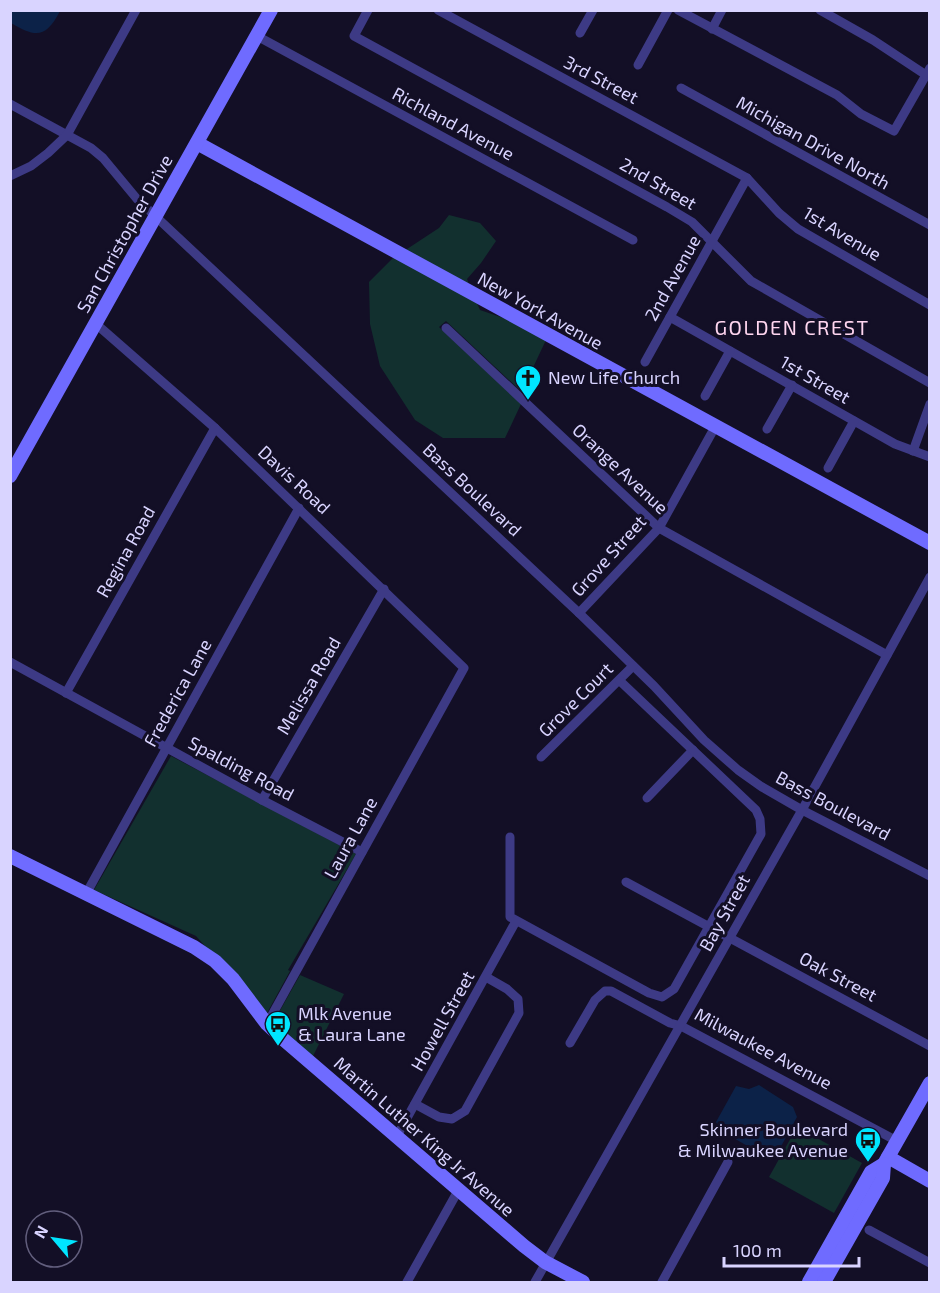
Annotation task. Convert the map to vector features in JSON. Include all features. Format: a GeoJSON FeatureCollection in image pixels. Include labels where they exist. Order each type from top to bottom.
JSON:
{"type":"FeatureCollection","features":[{"type":"Feature","properties":{"kind":"street"},"geometry":{"type":"LineString","coordinates":[[10,176],[31,166],[67,135],[136,10]]}},
{"type":"Feature","properties":{"kind":"street","name":"San Christopher Drive"},"geometry":{"type":"LineString","coordinates":[[10,476],[271,10]]}},
{"type":"Feature","properties":{"kind":"street","name":"2nd Street"},"geometry":{"type":"LineString","coordinates":[[368,10],[354,36],[668,207],[692,222],[752,281],[930,383]]}},
{"type":"Feature","properties":{"kind":"street","name":"3rd Street"},"geometry":{"type":"LineString","coordinates":[[438,10],[747,178]]}},
{"type":"Feature","properties":{"kind":"street"},"geometry":{"type":"LineString","coordinates":[[580,33],[593,10]]}},
{"type":"Feature","properties":{"kind":"street"},"geometry":{"type":"LineString","coordinates":[[638,65],[668,10]]}},
{"type":"Feature","properties":{"kind":"street"},"geometry":{"type":"LineString","coordinates":[[678,10],[837,95],[861,114],[894,131],[928,72],[820,10]]}},
{"type":"Feature","properties":{"kind":"street"},"geometry":{"type":"LineString","coordinates":[[712,28],[722,10]]}},
{"type":"Feature","properties":{"kind":"street","name":"Richland Avenue"},"geometry":{"type":"LineString","coordinates":[[256,36],[633,240]]}},
{"type":"Feature","properties":{"kind":"street","name":"Michigan Drive North"},"geometry":{"type":"LineString","coordinates":[[681,88],[930,225]]}},
{"type":"Feature","properties":{"kind":"street","name":"Bass Boulevard"},"geometry":{"type":"LineString","coordinates":[[10,104],[91,147],[137,198],[579,613],[704,740],[738,770],[802,810],[930,876]]}},
{"type":"Feature","properties":{"kind":"street","name":"New York Avenue"},"geometry":{"type":"LineString","coordinates":[[197,143],[930,543]]}},
{"type":"Feature","properties":{"kind":"street","name":"2nd Avenue"},"geometry":{"type":"LineString","coordinates":[[645,362],[747,178]]}},
{"type":"Feature","properties":{"kind":"street","name":"1st Avenue"},"geometry":{"type":"LineString","coordinates":[[747,178],[779,213],[798,229],[930,305]]}},
{"type":"Feature","properties":{"kind":"street","name":"1st Street"},"geometry":{"type":"LineString","coordinates":[[670,317],[854,422],[913,451]]}},
{"type":"Feature","properties":{"kind":"street","name":"Davis Road"},"geometry":{"type":"LineString","coordinates":[[95,323],[214,428],[464,668]]}},
{"type":"Feature","properties":{"kind":"street","name":"Orange Avenue"},"geometry":{"type":"LineString","coordinates":[[446,328],[659,528],[887,655]]}},
{"type":"Feature","properties":{"kind":"street"},"geometry":{"type":"LineString","coordinates":[[705,396],[730,351]]}},
{"type":"Feature","properties":{"kind":"street"},"geometry":{"type":"LineString","coordinates":[[767,429],[792,385]]}},
{"type":"Feature","properties":{"kind":"street"},"geometry":{"type":"LineString","coordinates":[[930,404],[913,451],[930,457]]}},
{"type":"Feature","properties":{"kind":"street"},"geometry":{"type":"LineString","coordinates":[[828,468],[854,422]]}},
{"type":"Feature","properties":{"kind":"street","name":"Grove Street"},"geometry":{"type":"LineString","coordinates":[[579,613],[659,528],[715,427]]}},
{"type":"Feature","properties":{"kind":"street","name":"Regina Road"},"geometry":{"type":"LineString","coordinates":[[66,693],[214,428]]}},
{"type":"Feature","properties":{"kind":"street","name":"Frederica Lane"},"geometry":{"type":"LineString","coordinates":[[86,894],[299,508]]}},
{"type":"Feature","properties":{"kind":"street","name":"Bay Street"},"geometry":{"type":"LineString","coordinates":[[535,1282],[681,1026],[930,577]]}},
{"type":"Feature","properties":{"kind":"street","name":"Melissa Road"},"geometry":{"type":"LineString","coordinates":[[262,800],[384,589]]}},
{"type":"Feature","properties":{"kind":"street","name":"Spalding Road"},"geometry":{"type":"LineString","coordinates":[[10,662],[362,852]]}},
{"type":"Feature","properties":{"kind":"street","name":"Grove Court"},"geometry":{"type":"LineString","coordinates":[[542,757],[633,666]]}},
{"type":"Feature","properties":{"kind":"street","name":"Laura Lane"},"geometry":{"type":"LineString","coordinates":[[267,1024],[464,668]]}},
{"type":"Feature","properties":{"kind":"street"},"geometry":{"type":"LineString","coordinates":[[510,837],[513,919],[649,993],[662,997],[674,989],[761,834],[760,819],[756,810],[620,681]]}},
{"type":"Feature","properties":{"kind":"street"},"geometry":{"type":"LineString","coordinates":[[647,798],[693,750]]}},
{"type":"Feature","properties":{"kind":"street","name":"Martin Luther King Jr Avenue"},"geometry":{"type":"LineString","coordinates":[[10,856],[194,947],[215,961],[233,979],[267,1024],[524,1246],[545,1262],[583,1282]]}},
{"type":"Feature","properties":{"kind":"street","name":"Oak Street"},"geometry":{"type":"LineString","coordinates":[[626,882],[930,1046]]}},
{"type":"Feature","properties":{"kind":"street","name":"Howell Street"},"geometry":{"type":"LineString","coordinates":[[397,1136],[486,977],[513,919]]}},
{"type":"Feature","properties":{"kind":"street"},"geometry":{"type":"LineString","coordinates":[[415,1104],[439,1117],[452,1119],[465,1111],[519,1013],[518,999],[507,989],[486,977]]}},
{"type":"Feature","properties":{"kind":"street","name":"Milwaukee Avenue"},"geometry":{"type":"LineString","coordinates":[[570,1043],[595,1000],[605,991],[611,992],[670,1023],[681,1026],[897,1141]]}},
{"type":"Feature","properties":{"kind":"street"},"geometry":{"type":"LineString","coordinates":[[824,1282],[883,1178],[886,1161],[930,1083]]}},
{"type":"Feature","properties":{"kind":"street"},"geometry":{"type":"LineString","coordinates":[[886,1161],[930,1181]]}},
{"type":"Feature","properties":{"kind":"street"},"geometry":{"type":"LineString","coordinates":[[809,1282],[871,1172],[886,1161]]}},
{"type":"Feature","properties":{"kind":"street"},"geometry":{"type":"LineString","coordinates":[[662,1282],[728,1162]]}},
{"type":"Feature","properties":{"kind":"street"},"geometry":{"type":"LineString","coordinates":[[407,1282],[459,1189]]}},
{"type":"Feature","properties":{"kind":"street"},"geometry":{"type":"LineString","coordinates":[[869,1230],[930,1263]]}},
{"type":"Feature","properties":{"kind":"green space"},"geometry":{"type":"Polygon","coordinates":[[[449,215],[480,223],[496,241],[467,279],[470,287],[404,251],[439,228],[449,215]]]}},
{"type":"Feature","properties":{"kind":"green space"},"geometry":{"type":"Polygon","coordinates":[[[394,257],[476,301],[480,310],[512,321],[546,340],[529,376],[524,394],[446,321],[439,327],[521,404],[505,438],[443,438],[415,420],[380,366],[370,324],[369,282],[394,257]]]}},
{"type":"Feature","properties":{"kind":"green space"},"geometry":{"type":"Polygon","coordinates":[[[171,756],[356,854],[288,970],[290,971],[266,1015],[196,936],[94,890],[171,756]]]}},
{"type":"Feature","properties":{"kind":"green space"},"geometry":{"type":"Polygon","coordinates":[[[300,975],[344,994],[312,1058],[273,1023],[300,975]]]}},
{"type":"Feature","properties":{"kind":"green space"},"geometry":{"type":"Polygon","coordinates":[[[797,1127],[862,1163],[834,1213],[769,1177],[797,1127]]]}},
{"type":"Feature","properties":{"kind":"water"},"geometry":{"type":"Polygon","coordinates":[[[11,10],[60,11],[45,31],[34,33],[11,23],[11,10]]]}},
{"type":"Feature","properties":{"kind":"water"},"geometry":{"type":"Polygon","coordinates":[[[759,1085],[793,1107],[797,1117],[778,1152],[770,1155],[763,1155],[725,1133],[716,1122],[736,1086],[749,1089],[759,1085]]]}},
{"type":"Feature","properties":{"kind":"place","name":"New Life Church"},"geometry":{"type":"Point","coordinates":[528,401]}},
{"type":"Feature","properties":{"kind":"place","name":"Mlk Avenue & Laura Lane"},"geometry":{"type":"Point","coordinates":[278,1047]}},
{"type":"Feature","properties":{"kind":"place","name":"Skinner Boulevard & Milwaukee Avenue"},"geometry":{"type":"Point","coordinates":[868,1163]}},
{"type":"Feature","properties":{"kind":"district","name":"GOLDEN CREST"},"geometry":{"type":"Point","coordinates":[792,328]}}]}
